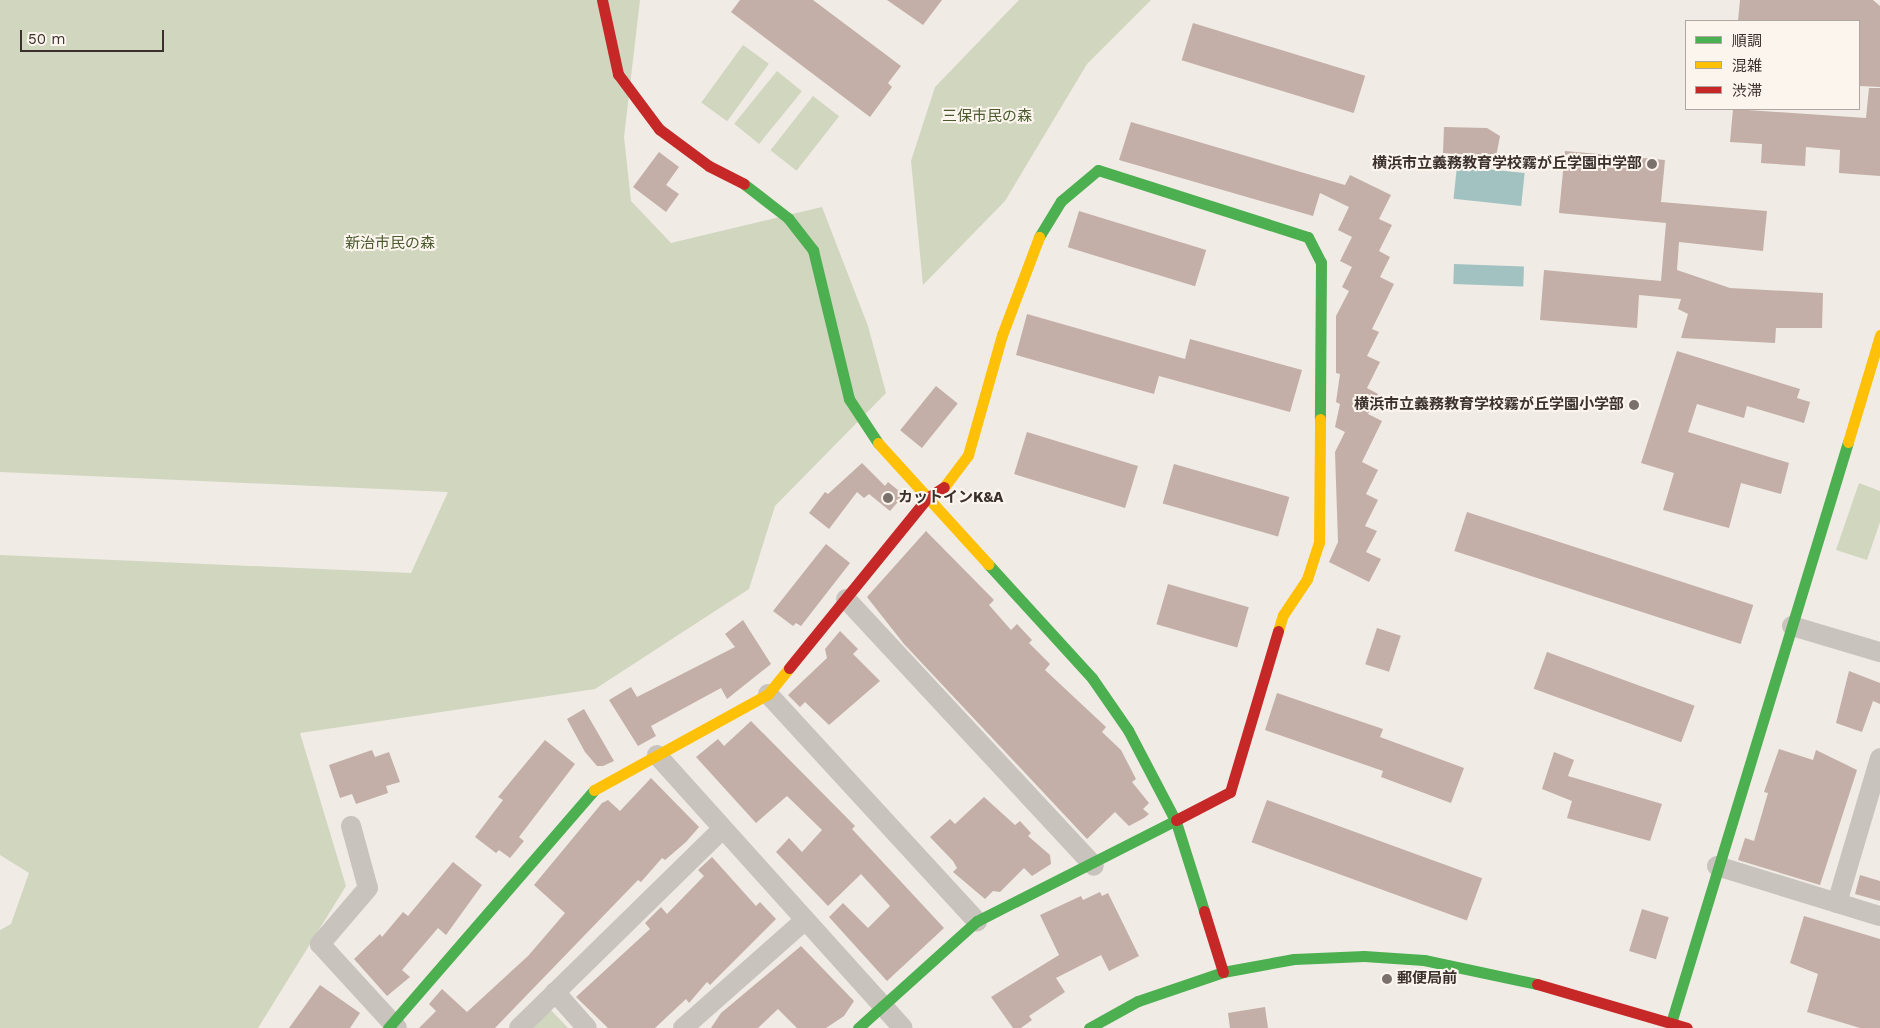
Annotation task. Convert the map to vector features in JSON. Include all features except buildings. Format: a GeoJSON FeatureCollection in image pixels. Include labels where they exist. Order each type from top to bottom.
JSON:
{"type":"FeatureCollection","features":[{"type":"Feature","properties":{"kind":"street"},"geometry":{"type":"LineString","coordinates":[[602,0],[618,74],[658,129],[710,166],[758,192],[788,218],[813,250],[830,306],[849,399],[867,431],[926,498],[1092,678],[1128,730],[1176,822],[1223,972]]}},
{"type":"Feature","properties":{"kind":"street"},"geometry":{"type":"LineString","coordinates":[[351,826],[368,888],[320,944],[392,1026],[587,794],[768,694],[926,498],[940,492],[968,455],[1002,335],[1042,230],[1061,201],[1098,170],[1308,237],[1321,262],[1319,543],[1307,579],[1283,615],[1230,792],[1094,866],[977,922],[858,1028]]}},
{"type":"Feature","properties":{"kind":"street"},"geometry":{"type":"LineString","coordinates":[[1671,1023],[1717,866],[1880,335]]}},
{"type":"Feature","properties":{"kind":"street"},"geometry":{"type":"LineString","coordinates":[[846,599],[1094,866]]}},
{"type":"Feature","properties":{"kind":"street"},"geometry":{"type":"LineString","coordinates":[[1792,626],[1880,652]]}},
{"type":"Feature","properties":{"kind":"street"},"geometry":{"type":"LineString","coordinates":[[768,694],[977,922]]}},
{"type":"Feature","properties":{"kind":"street"},"geometry":{"type":"LineString","coordinates":[[657,755],[903,1028]]}},
{"type":"Feature","properties":{"kind":"street"},"geometry":{"type":"LineString","coordinates":[[1837,903],[1880,758]]}},
{"type":"Feature","properties":{"kind":"street"},"geometry":{"type":"LineString","coordinates":[[520,1028],[722,829]]}},
{"type":"Feature","properties":{"kind":"street"},"geometry":{"type":"LineString","coordinates":[[1717,866],[1880,916]]}},
{"type":"Feature","properties":{"kind":"street"},"geometry":{"type":"LineString","coordinates":[[683,1028],[805,920]]}},
{"type":"Feature","properties":{"kind":"street"},"geometry":{"type":"LineString","coordinates":[[1089,1028],[1138,1001],[1223,972],[1294,959],[1364,956],[1424,960],[1505,975],[1688,1028]]}},
{"type":"Feature","properties":{"kind":"street"},"geometry":{"type":"LineString","coordinates":[[555,992],[587,1028]]}},
{"type":"Feature","properties":{"kind":"green space","name":"新治市民の森"},"geometry":{"type":"Polygon","coordinates":[[[0,0],[640,0],[624,137],[631,201],[671,243],[822,207],[868,326],[886,393],[775,506],[749,589],[595,689],[300,733],[346,886],[258,1028],[0,1028],[0,930],[11,924],[29,873],[0,855],[0,555],[411,573],[448,492],[0,472],[0,0]]]}},
{"type":"Feature","properties":{"kind":"green space","name":"三保市民の森"},"geometry":{"type":"Polygon","coordinates":[[[1019,0],[1151,0],[1087,64],[1005,201],[923,285],[911,161],[935,87],[1019,0]]]}},
{"type":"Feature","properties":{"kind":"green space"},"geometry":{"type":"Polygon","coordinates":[[[743,45],[769,64],[727,121],[701,102],[743,45]]]}},
{"type":"Feature","properties":{"kind":"green space"},"geometry":{"type":"Polygon","coordinates":[[[777,71],[802,91],[759,144],[734,124],[777,71]]]}},
{"type":"Feature","properties":{"kind":"green space"},"geometry":{"type":"Polygon","coordinates":[[[813,96],[839,116],[797,171],[771,150],[813,96]]]}},
{"type":"Feature","properties":{"kind":"green space"},"geometry":{"type":"Polygon","coordinates":[[[1859,483],[1880,491],[1880,522],[1867,560],[1836,550],[1859,483]]]}},
{"type":"Feature","properties":{"kind":"green space"},"geometry":{"type":"Polygon","coordinates":[[[550,1009],[568,1028],[531,1028],[550,1009]]]}},
{"type":"Feature","properties":{"kind":"water"},"geometry":{"type":"Polygon","coordinates":[[[1457,166],[1525,173],[1521,206],[1454,199],[1457,166]]]}},
{"type":"Feature","properties":{"kind":"water"},"geometry":{"type":"Polygon","coordinates":[[[1454,264],[1524,266],[1523,286],[1453,284],[1454,264]]]}},
{"type":"Feature","properties":{"kind":"traffic: fast"},"geometry":{"type":"LineString","coordinates":[[1039,237],[1061,201],[1098,170],[1308,237],[1321,262],[1320,419]]}},
{"type":"Feature","properties":{"kind":"traffic: fast"},"geometry":{"type":"LineString","coordinates":[[744,184],[788,218],[813,250],[849,399],[878,443]]}},
{"type":"Feature","properties":{"kind":"traffic: fast"},"geometry":{"type":"LineString","coordinates":[[1671,1023],[1848,442]]}},
{"type":"Feature","properties":{"kind":"traffic: fast"},"geometry":{"type":"LineString","coordinates":[[988,564],[1092,678],[1128,730],[1176,822],[1204,911]]}},
{"type":"Feature","properties":{"kind":"traffic: fast"},"geometry":{"type":"LineString","coordinates":[[388,1028],[594,790]]}},
{"type":"Feature","properties":{"kind":"traffic: fast"},"geometry":{"type":"LineString","coordinates":[[858,1028],[977,921],[1176,820]]}},
{"type":"Feature","properties":{"kind":"traffic: fast"},"geometry":{"type":"LineString","coordinates":[[1089,1028],[1138,1001],[1223,972],[1294,959],[1364,956],[1424,960],[1537,984]]}},
{"type":"Feature","properties":{"kind":"traffic: slow"},"geometry":{"type":"LineString","coordinates":[[944,487],[968,455],[1002,335],[1039,237]]}},
{"type":"Feature","properties":{"kind":"traffic: slow"},"geometry":{"type":"LineString","coordinates":[[1848,442],[1880,335]]}},
{"type":"Feature","properties":{"kind":"traffic: slow"},"geometry":{"type":"LineString","coordinates":[[1278,631],[1283,615],[1307,579],[1319,543],[1320,419]]}},
{"type":"Feature","properties":{"kind":"traffic: slow"},"geometry":{"type":"LineString","coordinates":[[878,443],[988,564]]}},
{"type":"Feature","properties":{"kind":"traffic: slow"},"geometry":{"type":"LineString","coordinates":[[594,790],[768,694],[789,668]]}},
{"type":"Feature","properties":{"kind":"traffic: jam"},"geometry":{"type":"LineString","coordinates":[[602,0],[618,74],[659,129],[709,166],[744,184]]}},
{"type":"Feature","properties":{"kind":"traffic: jam"},"geometry":{"type":"LineString","coordinates":[[789,668],[927,498],[944,487]]}},
{"type":"Feature","properties":{"kind":"traffic: jam"},"geometry":{"type":"LineString","coordinates":[[1176,820],[1230,792],[1278,631]]}},
{"type":"Feature","properties":{"kind":"traffic: jam"},"geometry":{"type":"LineString","coordinates":[[1204,911],[1223,972]]}},
{"type":"Feature","properties":{"kind":"traffic: jam"},"geometry":{"type":"LineString","coordinates":[[1537,984],[1687,1028]]}},
{"type":"Feature","properties":{"kind":"place","name":"横浜市立義務教育学校霧が丘学園中学部"},"geometry":{"type":"Point","coordinates":[1652,164]}},
{"type":"Feature","properties":{"kind":"place","name":"横浜市立義務教育学校霧が丘学園小学部"},"geometry":{"type":"Point","coordinates":[1634,405]}},
{"type":"Feature","properties":{"kind":"place","name":"カットインK&A"},"geometry":{"type":"Point","coordinates":[888,498]}},
{"type":"Feature","properties":{"kind":"place","name":"郵便局前"},"geometry":{"type":"Point","coordinates":[1387,979]}}]}
